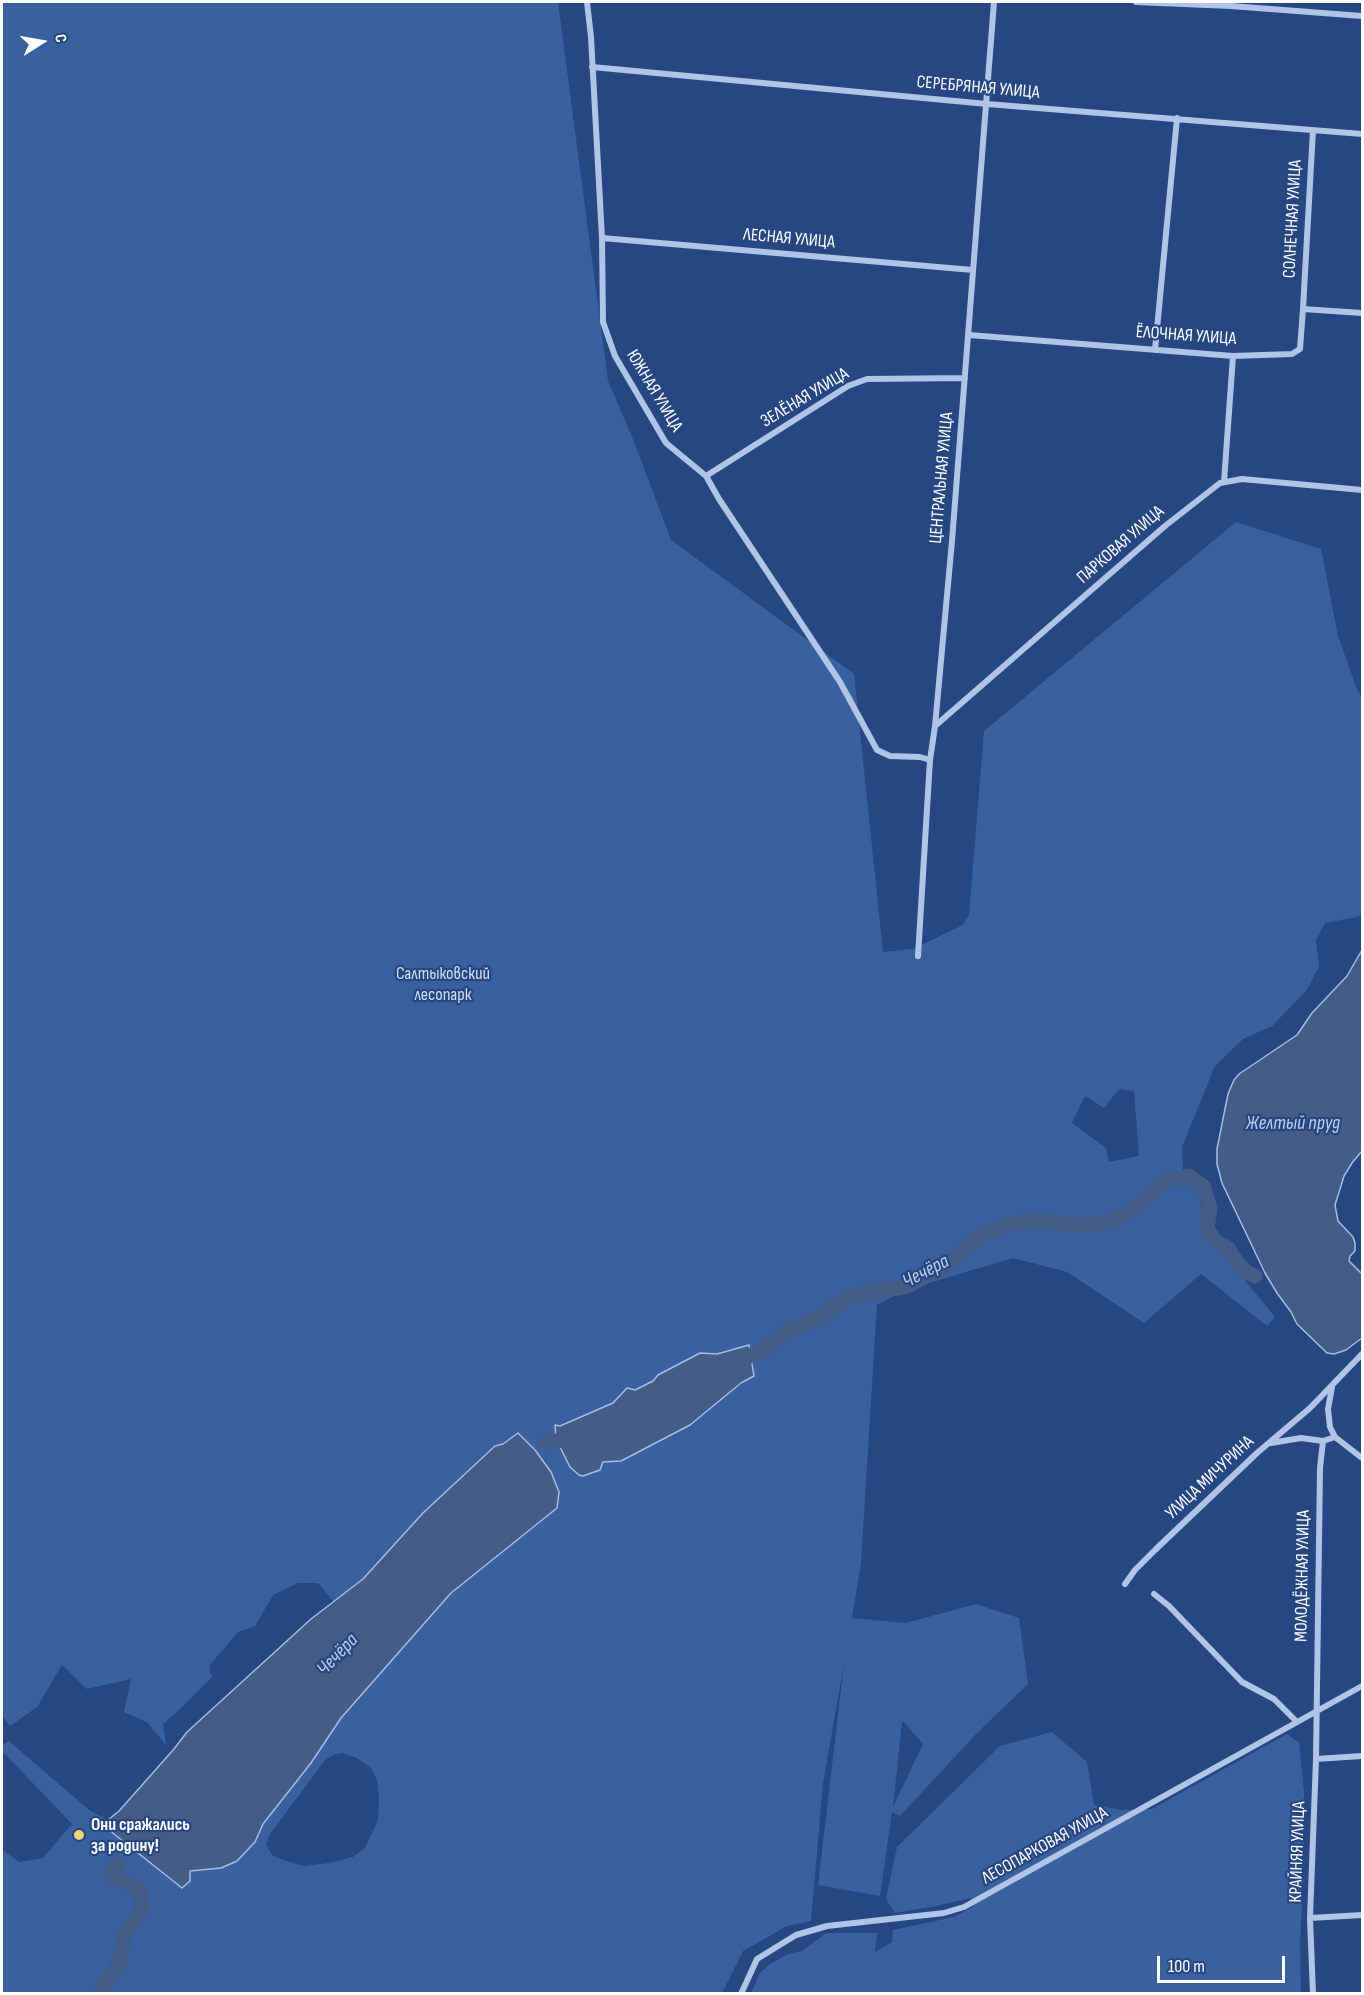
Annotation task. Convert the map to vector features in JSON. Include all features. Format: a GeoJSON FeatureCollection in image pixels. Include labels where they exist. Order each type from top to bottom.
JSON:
{"type":"FeatureCollection","features":[{"type":"Feature","properties":{"kind":"street","name":"ЮЖНАЯ УЛИЦА"},"geometry":{"type":"LineString","coordinates":[[587,2],[602,238],[603,322],[615,356],[666,443],[706,476],[840,682],[878,750],[890,756],[920,757],[930,760]]}},
{"type":"Feature","properties":{"kind":"street","name":"ЦЕНТРАЛЬНАЯ УЛИЦА"},"geometry":{"type":"LineString","coordinates":[[918,956],[930,760],[935,726],[969,335],[994,2]]}},
{"type":"Feature","properties":{"kind":"street"},"geometry":{"type":"LineString","coordinates":[[1136,2],[1232,6],[1362,16]]}},
{"type":"Feature","properties":{"kind":"street","name":"СЕРЕБРЯНАЯ УЛИЦА"},"geometry":{"type":"LineString","coordinates":[[592,67],[987,104],[1362,134]]}},
{"type":"Feature","properties":{"kind":"street"},"geometry":{"type":"LineString","coordinates":[[1155,350],[1177,118]]}},
{"type":"Feature","properties":{"kind":"street","name":"СОЛНЕЧНАЯ УЛИЦА"},"geometry":{"type":"LineString","coordinates":[[1303,309],[1313,130]]}},
{"type":"Feature","properties":{"kind":"street","name":"ЛЕСНАЯ УЛИЦА"},"geometry":{"type":"LineString","coordinates":[[602,238],[973,270]]}},
{"type":"Feature","properties":{"kind":"street"},"geometry":{"type":"LineString","coordinates":[[1303,309],[1362,313]]}},
{"type":"Feature","properties":{"kind":"street","name":"ЁЛОЧНАЯ УЛИЦА"},"geometry":{"type":"LineString","coordinates":[[969,335],[1233,356],[1292,354],[1300,349],[1303,309]]}},
{"type":"Feature","properties":{"kind":"street"},"geometry":{"type":"LineString","coordinates":[[1233,356],[1224,482],[1242,479],[1362,490]]}},
{"type":"Feature","properties":{"kind":"street","name":"ЗЕЛЁНАЯ УЛИЦА"},"geometry":{"type":"LineString","coordinates":[[706,476],[848,386],[867,379],[965,378]]}},
{"type":"Feature","properties":{"kind":"street","name":"ПАРКОВАЯ УЛИЦА"},"geometry":{"type":"LineString","coordinates":[[935,726],[1165,526],[1224,482]]}},
{"type":"Feature","properties":{"kind":"street"},"geometry":{"type":"LineString","coordinates":[[1268,1443],[1332,1387],[1362,1354]]}},
{"type":"Feature","properties":{"kind":"street"},"geometry":{"type":"LineString","coordinates":[[1332,1387],[1328,1419],[1335,1437],[1362,1458]]}},
{"type":"Feature","properties":{"kind":"street","name":"УЛИЦА МИЧУРИНА"},"geometry":{"type":"LineString","coordinates":[[1125,1584],[1149,1557],[1268,1443],[1301,1438],[1323,1441],[1335,1437]]}},
{"type":"Feature","properties":{"kind":"street","name":"МОЛОДЁЖНАЯ УЛИЦА"},"geometry":{"type":"LineString","coordinates":[[1316,1711],[1320,1468],[1323,1441]]}},
{"type":"Feature","properties":{"kind":"street"},"geometry":{"type":"LineString","coordinates":[[1154,1594],[1169,1606],[1242,1682],[1274,1699],[1297,1722]]}},
{"type":"Feature","properties":{"kind":"street","name":"ЛЕСОПАРКОВАЯ УЛИЦА"},"geometry":{"type":"LineString","coordinates":[[741,1994],[757,1959],[796,1935],[827,1926],[944,1913],[964,1907],[1362,1686]]}},
{"type":"Feature","properties":{"kind":"street","name":"КРАЙНЯЯ УЛИЦА"},"geometry":{"type":"LineString","coordinates":[[1313,1994],[1310,1918],[1316,1711]]}},
{"type":"Feature","properties":{"kind":"street"},"geometry":{"type":"LineString","coordinates":[[1316,1759],[1362,1756]]}},
{"type":"Feature","properties":{"kind":"street"},"geometry":{"type":"LineString","coordinates":[[1310,1918],[1362,1915]]}},
{"type":"Feature","properties":{"kind":"green space","name":"Салтыковский лесопарк"},"geometry":{"type":"Polygon","coordinates":[[[2,2],[558,2],[608,381],[633,439],[671,540],[854,674],[883,952],[913,949],[963,925],[969,915],[984,731],[1236,522],[1321,549],[1338,636],[1362,698],[1362,914],[1325,923],[1316,940],[1319,967],[1306,991],[1272,1026],[1243,1039],[1215,1066],[1182,1147],[1183,1174],[1199,1194],[1206,1233],[1275,1317],[1267,1326],[1201,1274],[1144,1323],[1067,1272],[1013,1258],[906,1290],[877,1305],[861,1563],[852,1618],[906,1623],[976,1604],[1019,1618],[1028,1684],[977,1733],[900,1816],[892,1812],[880,1896],[818,1885],[844,1664],[823,1783],[811,1921],[787,1926],[743,1951],[722,1993],[2,1993],[2,1849],[19,1862],[43,1858],[72,1824],[2,1751],[2,1745],[9,1741],[89,1810],[108,1820],[109,1830],[171,1880],[190,1871],[221,1868],[255,1842],[263,1824],[311,1763],[341,1718],[451,1593],[557,1508],[559,1492],[551,1472],[519,1433],[503,1444],[495,1446],[423,1513],[363,1579],[334,1602],[318,1583],[298,1583],[273,1595],[255,1626],[238,1632],[209,1666],[212,1677],[163,1724],[166,1745],[147,1722],[124,1712],[131,1679],[87,1689],[62,1665],[37,1707],[10,1726],[2,1716],[2,2]],[[1119,1089],[1104,1108],[1085,1096],[1072,1123],[1106,1148],[1109,1162],[1139,1156],[1134,1091],[1119,1089]],[[749,1345],[717,1354],[700,1353],[635,1390],[627,1388],[613,1403],[560,1426],[556,1425],[603,1462],[621,1461],[754,1376],[749,1345]],[[902,1722],[893,1807],[923,1744],[902,1722]],[[342,1753],[325,1760],[270,1834],[266,1845],[273,1856],[304,1866],[353,1857],[365,1848],[378,1820],[377,1780],[371,1768],[357,1758],[342,1753]]]}},
{"type":"Feature","properties":{"kind":"green space"},"geometry":{"type":"Polygon","coordinates":[[[1052,1732],[1087,1762],[1094,1805],[1122,1810],[1152,1809],[1287,1734],[1299,1743],[1304,1791],[1301,1993],[751,1994],[760,1973],[770,1964],[788,1954],[802,1951],[826,1933],[877,1933],[875,1952],[892,1942],[893,1930],[954,1917],[973,1907],[971,1898],[895,1913],[886,1899],[897,1847],[1000,1746],[1052,1732]]]}},
{"type":"Feature","properties":{"kind":"water","name":"Желтый пруд"},"geometry":{"type":"Polygon","coordinates":[[[1362,950],[1362,1151],[1344,1176],[1335,1205],[1338,1221],[1353,1237],[1355,1243],[1355,1251],[1349,1261],[1362,1274],[1362,1338],[1346,1350],[1334,1354],[1327,1353],[1297,1324],[1265,1273],[1222,1183],[1217,1164],[1217,1149],[1228,1094],[1234,1080],[1239,1074],[1297,1035],[1312,1013],[1347,976],[1362,950]]]}},
{"type":"Feature","properties":{"kind":"water"},"geometry":{"type":"Polygon","coordinates":[[[749,1345],[754,1376],[741,1383],[690,1425],[621,1461],[603,1462],[600,1470],[583,1476],[570,1467],[556,1439],[555,1425],[560,1426],[613,1403],[627,1388],[635,1390],[700,1353],[717,1354],[749,1345]]]}},
{"type":"Feature","properties":{"kind":"water"},"geometry":{"type":"Polygon","coordinates":[[[518,1433],[535,1450],[551,1472],[559,1492],[557,1508],[451,1593],[341,1718],[311,1763],[263,1824],[255,1842],[237,1861],[221,1868],[190,1871],[190,1881],[182,1888],[109,1830],[108,1820],[119,1811],[187,1732],[311,1619],[363,1579],[423,1513],[495,1446],[503,1444],[518,1433]]]}},
{"type":"Feature","properties":{"kind":"waterway","name":"Чечёра"},"geometry":{"type":"LineString","coordinates":[[732,1363],[764,1350],[783,1333],[822,1317],[845,1299],[868,1292],[905,1287],[942,1268],[979,1236],[1014,1222],[1044,1221],[1092,1225],[1114,1220],[1130,1212],[1165,1181],[1189,1176],[1203,1186],[1210,1208],[1207,1229],[1216,1242],[1228,1248],[1246,1272],[1255,1276]]}},
{"type":"Feature","properties":{"kind":"waterway","name":"Чечёра"},"geometry":{"type":"LineString","coordinates":[[545,1442],[568,1440],[575,1437]]}},
{"type":"Feature","properties":{"kind":"waterway","name":"Чечёра"},"geometry":{"type":"LineString","coordinates":[[99,1994],[120,1960],[124,1936],[142,1908],[138,1888],[113,1878],[114,1868],[117,1865]]}},
{"type":"Feature","properties":{"kind":"place","name":"Они сражались за родину!"},"geometry":{"type":"Point","coordinates":[79,1835]}}]}
